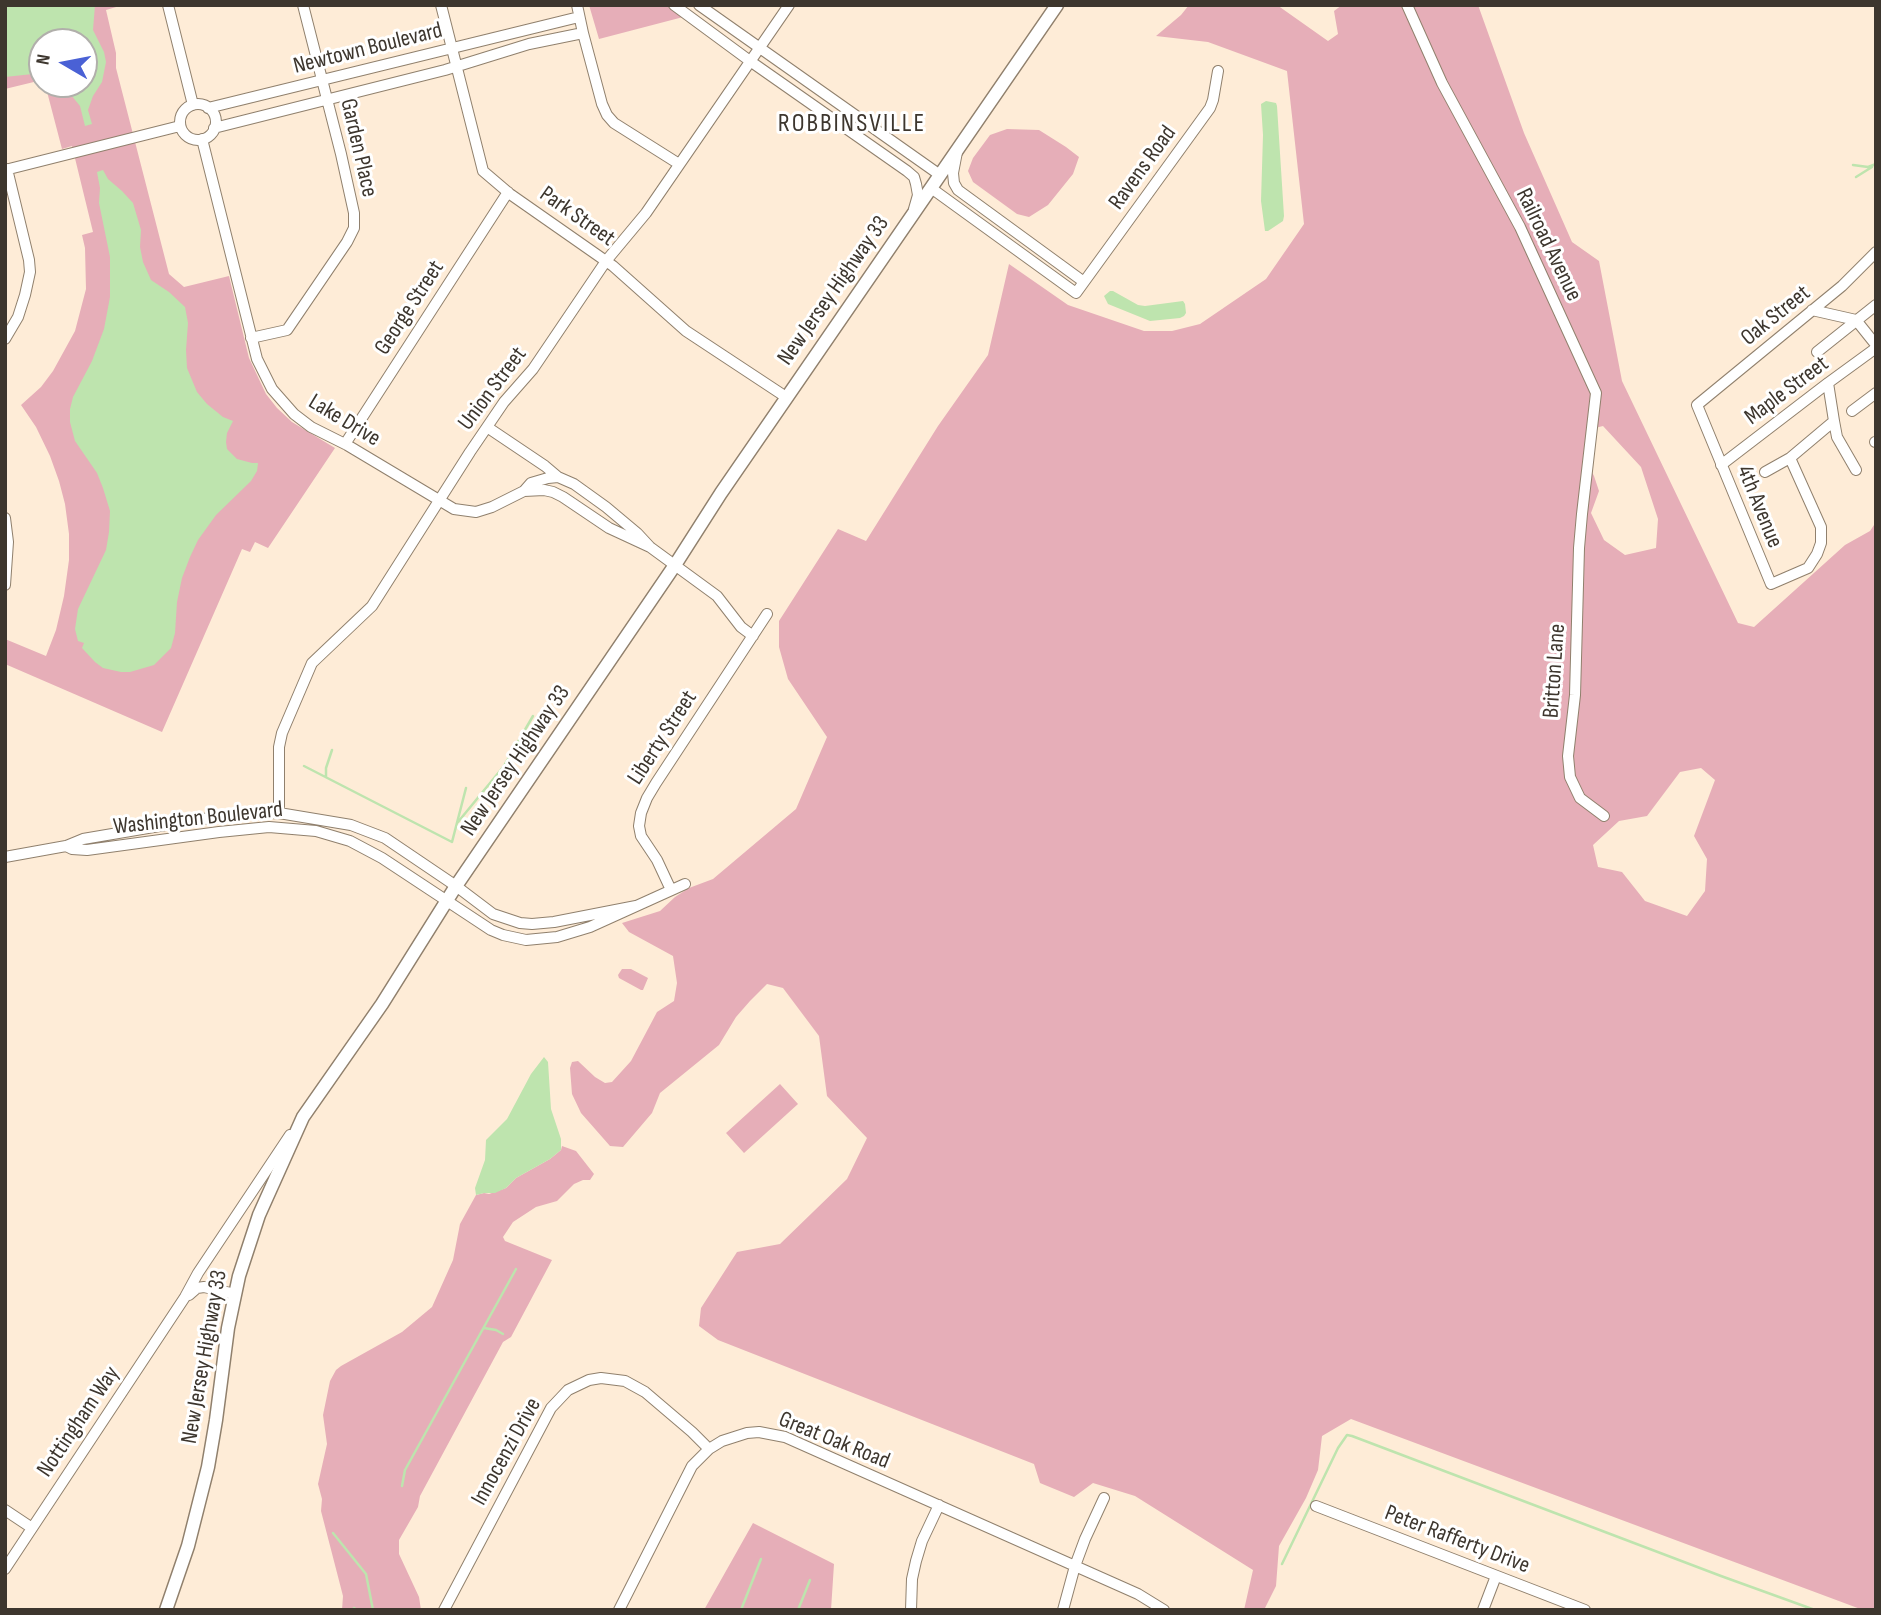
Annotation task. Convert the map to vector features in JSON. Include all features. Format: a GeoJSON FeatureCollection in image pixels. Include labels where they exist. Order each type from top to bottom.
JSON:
{"type":"FeatureCollection","features":[{"type":"Feature","properties":{"kind":"main road","name":"New Jersey Highway 33"},"geometry":{"type":"LineString","coordinates":[[166,1610],[188,1546],[208,1467],[226,1338],[235,1294],[259,1215],[303,1118],[382,1004],[456,886],[786,397],[1057,5]]}},
{"type":"Feature","properties":{"kind":"street"},"geometry":{"type":"LineString","coordinates":[[168,5],[193,105],[183,113],[180,126],[190,138],[202,139]]}},
{"type":"Feature","properties":{"kind":"street","name":"Garden Place"},"geometry":{"type":"LineString","coordinates":[[251,338],[287,330],[354,228],[354,213],[303,5]]}},
{"type":"Feature","properties":{"kind":"street","name":"Park Street"},"geometry":{"type":"LineString","coordinates":[[441,5],[483,171],[508,192],[606,261],[686,331],[786,397]]}},
{"type":"Feature","properties":{"kind":"street"},"geometry":{"type":"LineString","coordinates":[[577,5],[607,115],[614,123],[679,164]]}},
{"type":"Feature","properties":{"kind":"street"},"geometry":{"type":"LineString","coordinates":[[674,5],[914,177],[918,195],[910,218]]}},
{"type":"Feature","properties":{"kind":"street"},"geometry":{"type":"LineString","coordinates":[[699,5],[940,175]]}},
{"type":"Feature","properties":{"kind":"street","name":"Union Street"},"geometry":{"type":"LineString","coordinates":[[279,813],[279,747],[282,733],[312,663],[372,607],[504,402],[533,369],[606,261],[646,213],[789,5]]}},
{"type":"Feature","properties":{"kind":"street","name":"Railroad Avenue"},"geometry":{"type":"LineString","coordinates":[[1407,5],[1441,83],[1520,227],[1596,393],[1582,514]]}},
{"type":"Feature","properties":{"kind":"street","name":"Newtown Boulevard"},"geometry":{"type":"LineString","coordinates":[[193,105],[208,108],[579,17]]}},
{"type":"Feature","properties":{"kind":"street","name":"Newtown Boulevard"},"geometry":{"type":"LineString","coordinates":[[202,139],[214,128],[456,66],[529,44],[583,33]]}},
{"type":"Feature","properties":{"kind":"street","name":"Ravens Road"},"geometry":{"type":"LineString","coordinates":[[1084,282],[1210,108],[1218,71]]}},
{"type":"Feature","properties":{"kind":"street"},"geometry":{"type":"LineString","coordinates":[[208,108],[215,119],[214,128]]}},
{"type":"Feature","properties":{"kind":"street"},"geometry":{"type":"LineString","coordinates":[[5,339],[18,317],[30,272],[6,169],[180,126]]}},
{"type":"Feature","properties":{"kind":"street","name":"Lake Drive"},"geometry":{"type":"LineString","coordinates":[[202,139],[261,369],[278,398],[302,421],[454,509],[476,512],[524,491],[531,483],[558,477]]}},
{"type":"Feature","properties":{"kind":"street"},"geometry":{"type":"LineString","coordinates":[[931,188],[1076,293],[1084,282],[958,190],[953,173],[958,148]]}},
{"type":"Feature","properties":{"kind":"street","name":"George Street"},"geometry":{"type":"LineString","coordinates":[[345,444],[508,192]]}},
{"type":"Feature","properties":{"kind":"street","name":"Oak Street"},"geometry":{"type":"LineString","coordinates":[[1697,405],[1842,286],[1876,252]]}},
{"type":"Feature","properties":{"kind":"street"},"geometry":{"type":"LineString","coordinates":[[1817,352],[1876,305]]}},
{"type":"Feature","properties":{"kind":"street"},"geometry":{"type":"LineString","coordinates":[[1812,310],[1856,320],[1876,347]]}},
{"type":"Feature","properties":{"kind":"street","name":"Maple Street"},"geometry":{"type":"LineString","coordinates":[[1721,465],[1876,347]]}},
{"type":"Feature","properties":{"kind":"street"},"geometry":{"type":"LineString","coordinates":[[1828,383],[1837,437],[1856,470]]}},
{"type":"Feature","properties":{"kind":"street"},"geometry":{"type":"LineString","coordinates":[[1852,411],[1876,393]]}},
{"type":"Feature","properties":{"kind":"street","name":"4th Avenue"},"geometry":{"type":"LineString","coordinates":[[1697,405],[1770,584],[1808,568],[1821,543],[1821,527],[1790,458]]}},
{"type":"Feature","properties":{"kind":"street"},"geometry":{"type":"LineString","coordinates":[[1765,472],[1790,458],[1834,421]]}},
{"type":"Feature","properties":{"kind":"street"},"geometry":{"type":"LineString","coordinates":[[487,427],[606,507],[650,547],[717,596],[741,627],[753,636]]}},
{"type":"Feature","properties":{"kind":"street"},"geometry":{"type":"LineString","coordinates":[[524,491],[553,492],[609,528],[650,547]]}},
{"type":"Feature","properties":{"kind":"street","name":"Britton Lane"},"geometry":{"type":"LineString","coordinates":[[1582,514],[1576,695],[1568,756],[1570,776],[1580,798],[1604,816]]}},
{"type":"Feature","properties":{"kind":"street"},"geometry":{"type":"LineString","coordinates":[[5,518],[8,542],[5,585]]}},
{"type":"Feature","properties":{"kind":"street","name":"Liberty Street"},"geometry":{"type":"LineString","coordinates":[[671,890],[657,860],[641,836],[641,813],[656,783],[768,614]]}},
{"type":"Feature","properties":{"kind":"street"},"geometry":{"type":"LineString","coordinates":[[269,827],[279,813],[288,828]]}},
{"type":"Feature","properties":{"kind":"street","name":"Washington Boulevard"},"geometry":{"type":"LineString","coordinates":[[5,857],[66,846],[83,839],[189,821],[239,814],[279,813],[351,825],[385,838],[493,914],[520,923],[541,924],[636,906]]}},
{"type":"Feature","properties":{"kind":"street","name":"Washington Boulevard"},"geometry":{"type":"LineString","coordinates":[[66,846],[87,850],[269,827],[316,831],[350,841],[382,858],[491,930],[526,940],[557,937],[590,927],[685,884]]}},
{"type":"Feature","properties":{"kind":"street","name":"Nottingham Way"},"geometry":{"type":"LineString","coordinates":[[5,1569],[185,1297],[205,1262],[303,1118]]}},
{"type":"Feature","properties":{"kind":"street"},"geometry":{"type":"LineString","coordinates":[[185,1297],[204,1287],[235,1294]]}},
{"type":"Feature","properties":{"kind":"street","name":"Innocenzi Drive"},"geometry":{"type":"LineString","coordinates":[[444,1610],[551,1408],[558,1398],[577,1384],[613,1378],[636,1386],[709,1449]]}},
{"type":"Feature","properties":{"kind":"street","name":"Great Oak Road"},"geometry":{"type":"LineString","coordinates":[[620,1610],[692,1466],[709,1449],[722,1441],[747,1433],[785,1437],[1138,1594],[1164,1610]]}},
{"type":"Feature","properties":{"kind":"street"},"geometry":{"type":"LineString","coordinates":[[1063,1610],[1075,1566],[1104,1498]]}},
{"type":"Feature","properties":{"kind":"street"},"geometry":{"type":"LineString","coordinates":[[911,1610],[912,1579],[916,1561],[939,1505]]}},
{"type":"Feature","properties":{"kind":"street","name":"Peter Rafferty Drive"},"geometry":{"type":"LineString","coordinates":[[1316,1506],[1585,1610]]}},
{"type":"Feature","properties":{"kind":"street"},"geometry":{"type":"LineString","coordinates":[[5,1510],[32,1528]]}},
{"type":"Feature","properties":{"kind":"street"},"geometry":{"type":"LineString","coordinates":[[1483,1610],[1496,1576]]}},
{"type":"Feature","properties":{"kind":"shaded area"},"geometry":{"type":"Polygon","coordinates":[[[5,5],[123,5],[106,10],[116,53],[116,68],[169,274],[184,287],[229,276],[249,358],[266,394],[292,422],[335,448],[268,548],[255,542],[250,552],[242,549],[162,732],[5,664],[5,639],[46,656],[56,630],[64,596],[69,560],[65,504],[50,456],[36,427],[21,405],[41,387],[53,371],[75,331],[86,289],[82,235],[93,232],[72,146],[62,149],[49,98],[98,98],[98,28],[28,28],[28,83],[5,89],[5,5]]]}},
{"type":"Feature","properties":{"kind":"shaded area"},"geometry":{"type":"Polygon","coordinates":[[[5,5],[95,5],[93,28],[28,28],[28,75],[5,77],[5,5]]]}},
{"type":"Feature","properties":{"kind":"shaded area"},"geometry":{"type":"Polygon","coordinates":[[[589,5],[674,5],[687,16],[599,39],[589,5]]]}},
{"type":"Feature","properties":{"kind":"shaded area"},"geometry":{"type":"Polygon","coordinates":[[[1189,5],[1277,5],[1328,41],[1338,34],[1334,11],[1342,5],[1478,5],[1524,133],[1572,242],[1599,261],[1622,381],[1738,623],[1754,627],[1845,545],[1870,531],[1876,522],[1876,1610],[1863,1610],[1351,1419],[1322,1436],[1318,1470],[1306,1498],[1279,1546],[1276,1586],[1264,1610],[1244,1610],[1253,1570],[1135,1496],[1093,1483],[1074,1497],[1040,1483],[1034,1464],[718,1340],[699,1326],[701,1308],[737,1252],[780,1244],[847,1179],[867,1138],[827,1096],[819,1036],[783,988],[767,984],[736,1017],[719,1045],[660,1093],[652,1113],[623,1147],[610,1146],[581,1113],[572,1094],[572,1062],[578,1061],[605,1083],[612,1082],[631,1061],[657,1012],[674,1001],[677,983],[673,956],[629,932],[622,923],[660,911],[689,888],[713,879],[796,809],[827,737],[788,679],[779,647],[779,621],[838,529],[866,541],[938,426],[988,355],[1009,264],[1068,305],[1144,331],[1172,331],[1200,324],[1266,279],[1304,224],[1287,71],[1208,42],[1156,36],[1189,5]],[[1603,426],[1587,430],[1584,457],[1599,491],[1591,513],[1604,540],[1625,555],[1656,548],[1658,519],[1641,467],[1603,426]],[[1701,768],[1680,772],[1647,816],[1619,821],[1593,845],[1598,867],[1622,872],[1645,901],[1687,916],[1705,891],[1707,859],[1694,836],[1715,780],[1701,768]]]}},
{"type":"Feature","properties":{"kind":"shaded area"},"geometry":{"type":"Polygon","coordinates":[[[98,40],[106,62],[98,88],[98,40]]]}},
{"type":"Feature","properties":{"kind":"shaded area"},"geometry":{"type":"Polygon","coordinates":[[[73,98],[92,98],[88,110],[92,124],[85,126],[80,106],[73,98]]]}},
{"type":"Feature","properties":{"kind":"shaded area"},"geometry":{"type":"Polygon","coordinates":[[[1266,101],[1276,103],[1277,106],[1284,216],[1283,221],[1268,231],[1265,231],[1261,201],[1261,104],[1266,101]]]}},
{"type":"Feature","properties":{"kind":"shaded area"},"geometry":{"type":"Polygon","coordinates":[[[1007,129],[1039,130],[1079,157],[1073,174],[1048,205],[1029,217],[1017,214],[973,182],[968,171],[973,158],[990,135],[1007,129]]]}},
{"type":"Feature","properties":{"kind":"shaded area"},"geometry":{"type":"Polygon","coordinates":[[[103,170],[108,179],[133,203],[141,230],[143,262],[151,280],[185,307],[188,323],[187,368],[197,392],[207,404],[223,417],[233,421],[227,433],[227,449],[237,459],[258,463],[251,481],[216,515],[198,540],[190,557],[182,578],[171,648],[154,665],[130,672],[103,668],[95,662],[82,648],[84,643],[78,641],[75,629],[78,609],[106,550],[109,532],[110,511],[103,488],[97,473],[75,441],[70,422],[73,397],[92,361],[104,329],[110,297],[110,257],[99,203],[97,172],[103,170]]]}},
{"type":"Feature","properties":{"kind":"shaded area"},"geometry":{"type":"Polygon","coordinates":[[[1110,291],[1145,306],[1183,301],[1186,313],[1180,318],[1150,321],[1108,304],[1104,296],[1110,291]]]}},
{"type":"Feature","properties":{"kind":"shaded area"},"geometry":{"type":"Polygon","coordinates":[[[622,969],[631,969],[648,978],[643,990],[619,978],[622,969]]]}},
{"type":"Feature","properties":{"kind":"shaded area"},"geometry":{"type":"Polygon","coordinates":[[[544,1057],[548,1062],[551,1109],[561,1139],[561,1150],[516,1178],[506,1188],[495,1193],[476,1195],[475,1188],[485,1160],[486,1140],[507,1119],[531,1074],[544,1057]]]}},
{"type":"Feature","properties":{"kind":"shaded area"},"geometry":{"type":"Polygon","coordinates":[[[780,1084],[798,1104],[744,1153],[726,1133],[780,1084]]]}},
{"type":"Feature","properties":{"kind":"shaded area"},"geometry":{"type":"Polygon","coordinates":[[[562,1146],[576,1151],[594,1174],[590,1180],[574,1184],[557,1201],[536,1207],[513,1222],[503,1237],[505,1241],[552,1260],[511,1337],[503,1342],[399,1540],[399,1554],[419,1597],[421,1610],[342,1610],[343,1596],[321,1511],[322,1499],[318,1484],[327,1444],[323,1415],[330,1381],[341,1366],[402,1332],[432,1307],[453,1260],[460,1224],[476,1195],[506,1188],[516,1178],[550,1159],[562,1146]]]}},
{"type":"Feature","properties":{"kind":"shaded area"},"geometry":{"type":"Polygon","coordinates":[[[753,1523],[834,1564],[831,1610],[704,1610],[753,1523]]]}},
{"type":"Feature","properties":{"kind":"waterway"},"geometry":{"type":"LineString","coordinates":[[1853,165],[1868,167],[1876,164]]}},
{"type":"Feature","properties":{"kind":"waterway"},"geometry":{"type":"LineString","coordinates":[[1856,177],[1872,167]]}},
{"type":"Feature","properties":{"kind":"waterway"},"geometry":{"type":"LineString","coordinates":[[458,822],[504,766],[533,716]]}},
{"type":"Feature","properties":{"kind":"waterway"},"geometry":{"type":"LineString","coordinates":[[326,777],[332,750]]}},
{"type":"Feature","properties":{"kind":"waterway"},"geometry":{"type":"LineString","coordinates":[[304,766],[452,842],[466,788]]}},
{"type":"Feature","properties":{"kind":"waterway"},"geometry":{"type":"LineString","coordinates":[[402,1486],[405,1470],[516,1269]]}},
{"type":"Feature","properties":{"kind":"waterway"},"geometry":{"type":"LineString","coordinates":[[484,1328],[503,1334]]}},
{"type":"Feature","properties":{"kind":"waterway"},"geometry":{"type":"LineString","coordinates":[[1282,1564],[1338,1448],[1347,1435],[1815,1610]]}},
{"type":"Feature","properties":{"kind":"waterway"},"geometry":{"type":"LineString","coordinates":[[333,1533],[366,1574],[373,1610]]}},
{"type":"Feature","properties":{"kind":"waterway"},"geometry":{"type":"LineString","coordinates":[[741,1610],[761,1559]]}},
{"type":"Feature","properties":{"kind":"waterway"},"geometry":{"type":"LineString","coordinates":[[798,1610],[810,1580]]}},
{"type":"Feature","properties":{"kind":"district","name":"ROBBINSVILLE"},"geometry":{"type":"Point","coordinates":[852,124]}}]}
